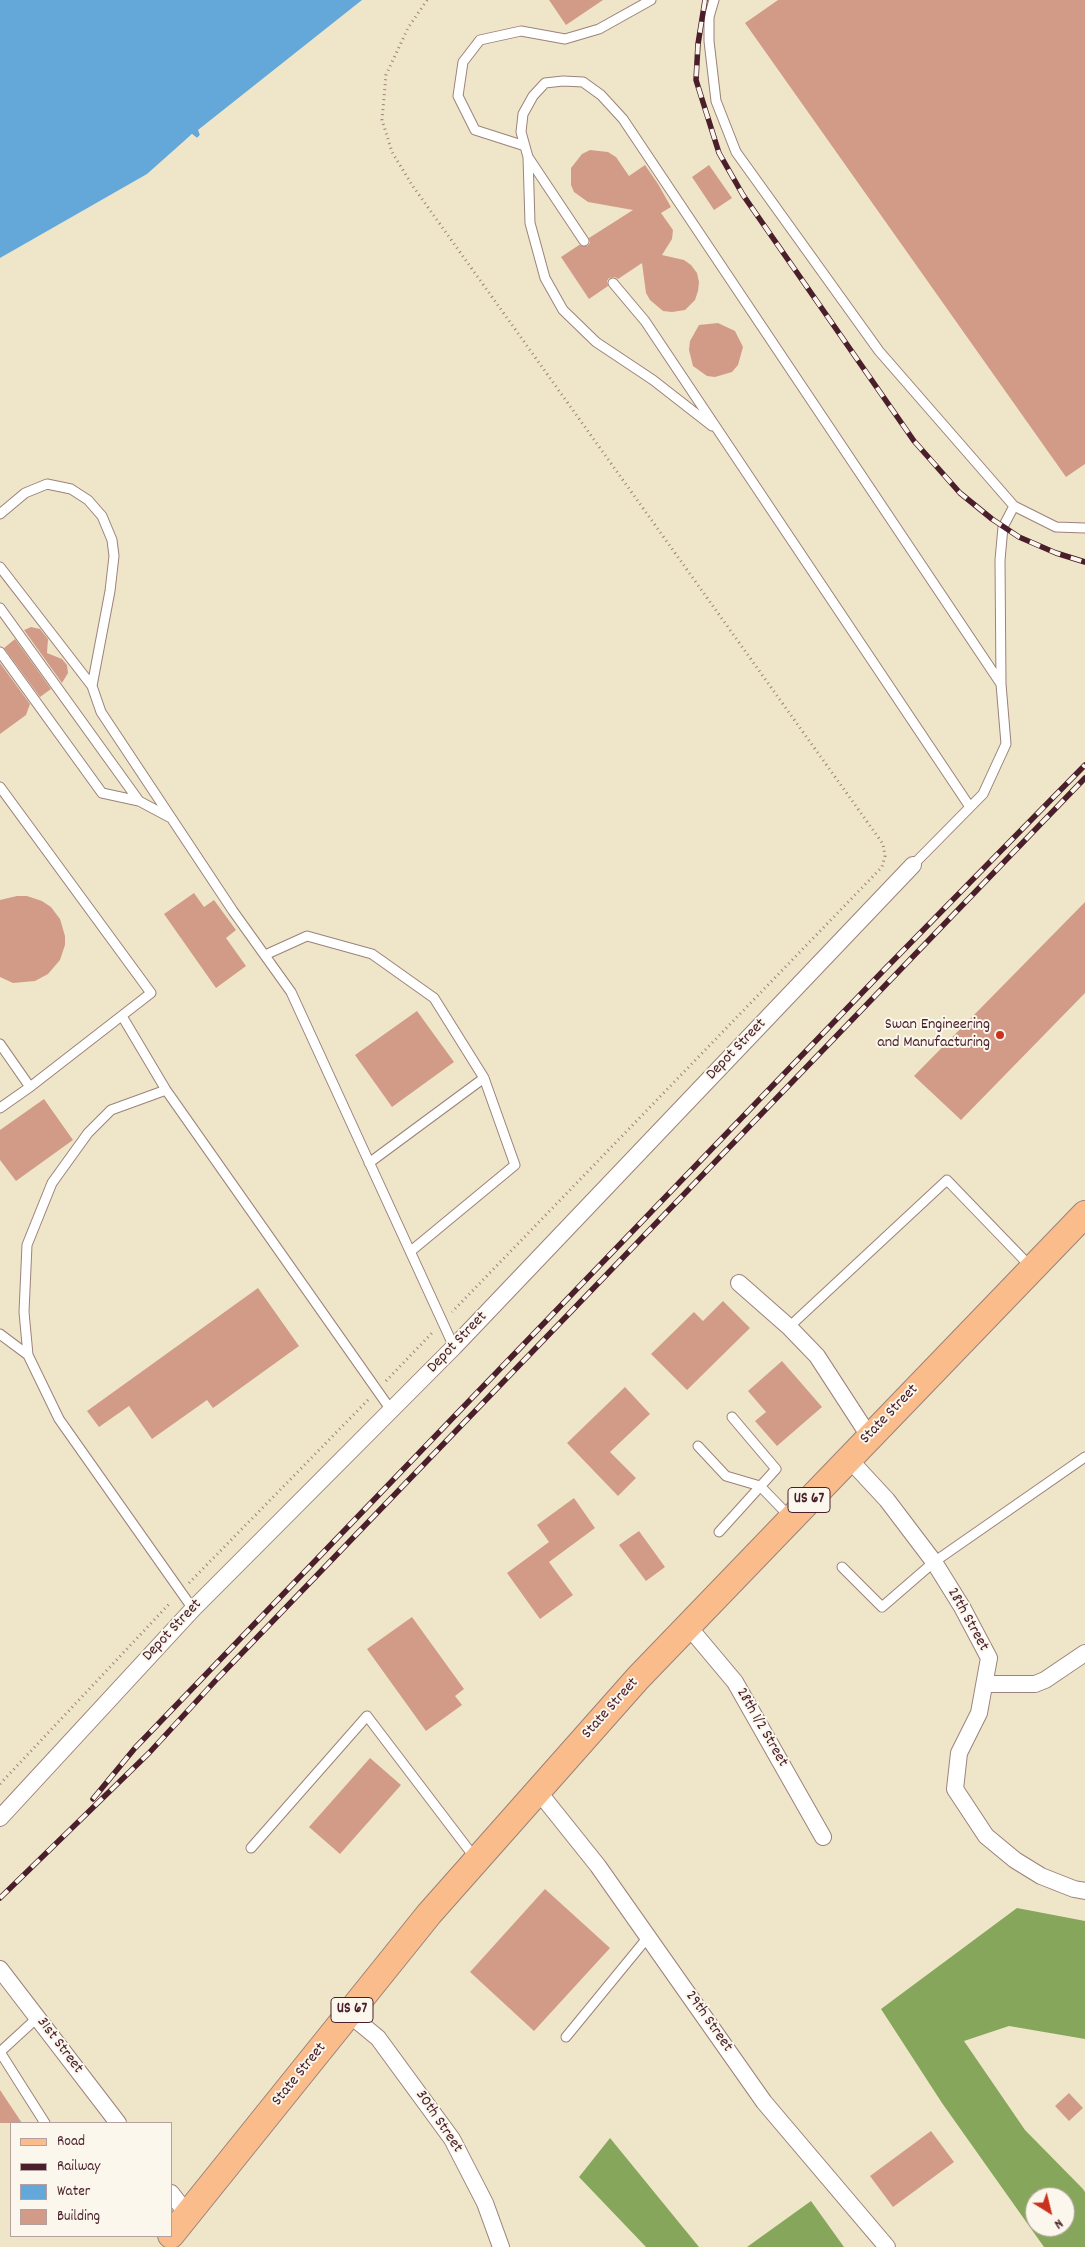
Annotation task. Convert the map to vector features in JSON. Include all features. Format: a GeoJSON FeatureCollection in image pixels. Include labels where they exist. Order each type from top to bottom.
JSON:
{"type":"FeatureCollection","features":[{"type":"Feature","properties":{"kind":"main road","name":"State Street"},"geometry":{"type":"LineString","coordinates":[[172,2234],[429,1914],[638,1678],[1085,1214]]}},
{"type":"Feature","properties":{"kind":"street","name":"Depot Street"},"geometry":{"type":"LineString","coordinates":[[0,1818],[193,1609],[454,1347],[913,865]]}},
{"type":"Feature","properties":{"kind":"street"},"geometry":{"type":"LineString","coordinates":[[740,1282],[790,1326],[817,1356],[870,1436]]}},
{"type":"Feature","properties":{"kind":"street","name":"28th Street"},"geometry":{"type":"LineString","coordinates":[[848,1458],[887,1500],[934,1562],[962,1607],[989,1658],[986,1684],[979,1713],[959,1753],[955,1789],[986,1836],[1015,1860],[1042,1876],[1074,1889],[1085,1891]]}},
{"type":"Feature","properties":{"kind":"street","name":"28th 1/2 Street"},"geometry":{"type":"LineString","coordinates":[[688,1626],[735,1682],[823,1837]]}},
{"type":"Feature","properties":{"kind":"street"},"geometry":{"type":"LineString","coordinates":[[986,1684],[1035,1684],[1045,1680],[1085,1652]]}},
{"type":"Feature","properties":{"kind":"street","name":"29th Street"},"geometry":{"type":"LineString","coordinates":[[538,1791],[598,1866],[764,2102],[887,2247]]}},
{"type":"Feature","properties":{"kind":"street","name":"31st Street"},"geometry":{"type":"LineString","coordinates":[[0,1969],[117,2122]]}},
{"type":"Feature","properties":{"kind":"street","name":"30th Street"},"geometry":{"type":"LineString","coordinates":[[349,2014],[378,2038],[452,2139],[485,2203],[501,2247]]}},
{"type":"Feature","properties":{"kind":"street"},"geometry":{"type":"LineString","coordinates":[[172,2194],[188,2215]]}},
{"type":"Feature","properties":{"kind":"lane"},"geometry":{"type":"LineString","coordinates":[[525,146],[475,130],[458,96],[463,62],[480,40],[521,31],[565,39],[600,29],[651,0]]}},
{"type":"Feature","properties":{"kind":"lane"},"geometry":{"type":"LineString","coordinates":[[714,0],[709,17],[709,41],[716,101],[736,152],[879,351],[1014,506],[1056,528],[1085,528]]}},
{"type":"Feature","properties":{"kind":"lane"},"geometry":{"type":"LineString","coordinates":[[718,431],[653,380],[596,342],[564,310],[545,278],[530,223],[528,157],[521,132],[523,114],[533,96],[545,83],[583,82],[601,95],[623,119],[1001,684]]}},
{"type":"Feature","properties":{"kind":"lane"},"geometry":{"type":"LineString","coordinates":[[528,157],[584,241]]}},
{"type":"Feature","properties":{"kind":"lane"},"geometry":{"type":"LineString","coordinates":[[613,283],[645,321],[970,807]]}},
{"type":"Feature","properties":{"kind":"lane"},"geometry":{"type":"LineString","coordinates":[[0,514],[25,492],[47,484],[71,488],[88,500],[102,516],[112,540],[114,556],[110,591],[92,686]]}},
{"type":"Feature","properties":{"kind":"lane"},"geometry":{"type":"LineString","coordinates":[[913,865],[983,794],[1006,744],[1001,684],[1000,560],[1003,527],[1014,506]]}},
{"type":"Feature","properties":{"kind":"lane"},"geometry":{"type":"LineString","coordinates":[[0,567],[92,686],[101,712],[171,818],[291,992],[454,1347]]}},
{"type":"Feature","properties":{"kind":"lane"},"geometry":{"type":"LineString","coordinates":[[0,608],[139,801]]}},
{"type":"Feature","properties":{"kind":"lane"},"geometry":{"type":"LineString","coordinates":[[0,652],[102,793],[139,801],[171,818]]}},
{"type":"Feature","properties":{"kind":"lane"},"geometry":{"type":"LineString","coordinates":[[0,787],[150,993],[30,1087],[0,1108]]}},
{"type":"Feature","properties":{"kind":"lane"},"geometry":{"type":"LineString","coordinates":[[265,955],[308,936],[372,954],[434,998],[484,1078],[514,1165],[410,1251]]}},
{"type":"Feature","properties":{"kind":"lane"},"geometry":{"type":"LineString","coordinates":[[122,1016],[166,1090],[391,1410]]}},
{"type":"Feature","properties":{"kind":"lane"},"geometry":{"type":"LineString","coordinates":[[0,1044],[30,1087]]}},
{"type":"Feature","properties":{"kind":"lane"},"geometry":{"type":"LineString","coordinates":[[370,1163],[484,1078]]}},
{"type":"Feature","properties":{"kind":"lane"},"geometry":{"type":"LineString","coordinates":[[166,1090],[111,1110],[88,1133],[52,1183],[27,1245],[24,1312],[28,1355],[59,1419],[193,1609]]}},
{"type":"Feature","properties":{"kind":"lane"},"geometry":{"type":"LineString","coordinates":[[790,1326],[947,1180],[1032,1268]]}},
{"type":"Feature","properties":{"kind":"lane"},"geometry":{"type":"LineString","coordinates":[[0,1334],[28,1355]]}},
{"type":"Feature","properties":{"kind":"lane"},"geometry":{"type":"LineString","coordinates":[[719,1532],[776,1468],[732,1417]]}},
{"type":"Feature","properties":{"kind":"lane"},"geometry":{"type":"LineString","coordinates":[[698,1446],[726,1476],[760,1486],[792,1518]]}},
{"type":"Feature","properties":{"kind":"lane"},"geometry":{"type":"LineString","coordinates":[[842,1567],[882,1608],[934,1562],[1085,1457]]}},
{"type":"Feature","properties":{"kind":"lane"},"geometry":{"type":"LineString","coordinates":[[251,1848],[367,1716],[477,1860]]}},
{"type":"Feature","properties":{"kind":"lane"},"geometry":{"type":"LineString","coordinates":[[566,2037],[648,1937]]}},
{"type":"Feature","properties":{"kind":"lane"},"geometry":{"type":"LineString","coordinates":[[37,2018],[0,2052],[44,2122]]}},
{"type":"Feature","properties":{"kind":"path"},"geometry":{"type":"LineString","coordinates":[[0,1784],[181,1592],[882,867],[886,856],[883,844],[412,185],[392,152],[382,120],[386,74],[408,28],[427,0]]}},
{"type":"Feature","properties":{"kind":"green space"},"geometry":{"type":"Polygon","coordinates":[[[1017,1908],[1085,1921],[1085,2039],[1009,2026],[964,2041],[1025,2130],[1085,2192],[1085,2247],[1044,2247],[1037,2237],[1075,2237],[1075,2187],[1025,2187],[1025,2220],[942,2103],[881,2009],[1017,1908]]]}},
{"type":"Feature","properties":{"kind":"green space"},"geometry":{"type":"Polygon","coordinates":[[[610,2138],[699,2247],[646,2247],[579,2177],[610,2138]]]}},
{"type":"Feature","properties":{"kind":"green space"},"geometry":{"type":"Polygon","coordinates":[[[811,2201],[844,2247],[747,2247],[811,2201]]]}},
{"type":"Feature","properties":{"kind":"water"},"geometry":{"type":"Polygon","coordinates":[[[0,0],[365,0],[199,130],[200,135],[197,138],[192,134],[149,175],[0,266],[0,0]]]}},
{"type":"Feature","properties":{"kind":"pier"},"geometry":{"type":"Polygon","coordinates":[[[362,0],[368,0],[201,131],[203,136],[199,140],[192,137],[151,177],[0,269],[0,258],[147,174],[192,134],[197,138],[200,135],[198,130],[362,0]]]}},
{"type":"Feature","properties":{"kind":"building"},"geometry":{"type":"Polygon","coordinates":[[[549,0],[603,0],[566,25],[549,0]]]}},
{"type":"Feature","properties":{"kind":"building"},"geometry":{"type":"Polygon","coordinates":[[[778,0],[1085,0],[1085,464],[1066,477],[745,23],[778,0]]]}},
{"type":"Feature","properties":{"kind":"building"},"geometry":{"type":"Polygon","coordinates":[[[590,150],[608,152],[616,157],[629,176],[645,165],[658,184],[671,207],[661,213],[673,230],[672,239],[662,255],[684,260],[691,265],[697,273],[699,282],[695,300],[685,310],[663,311],[650,300],[646,293],[642,263],[618,279],[615,277],[609,278],[607,281],[608,286],[589,299],[561,257],[579,245],[587,246],[590,243],[589,238],[633,210],[588,202],[574,192],[571,185],[571,168],[582,154],[590,150]]]}},
{"type":"Feature","properties":{"kind":"building"},"geometry":{"type":"Polygon","coordinates":[[[709,165],[732,198],[714,210],[692,177],[709,165]]]}},
{"type":"Feature","properties":{"kind":"building"},"geometry":{"type":"Polygon","coordinates":[[[718,323],[735,331],[743,347],[738,365],[732,372],[715,377],[707,376],[693,366],[689,350],[690,341],[699,325],[718,323]]]}},
{"type":"Feature","properties":{"kind":"building"},"geometry":{"type":"Polygon","coordinates":[[[31,627],[40,629],[48,639],[47,653],[62,659],[67,665],[68,673],[62,683],[24,630],[31,627]]]}},
{"type":"Feature","properties":{"kind":"building"},"geometry":{"type":"Polygon","coordinates":[[[15,639],[51,689],[40,697],[4,648],[15,639]]]}},
{"type":"Feature","properties":{"kind":"building"},"geometry":{"type":"Polygon","coordinates":[[[0,663],[30,704],[26,715],[0,734],[0,663]]]}},
{"type":"Feature","properties":{"kind":"building"},"geometry":{"type":"Polygon","coordinates":[[[194,893],[204,907],[214,900],[236,930],[226,938],[246,966],[216,988],[164,914],[194,893]]]}},
{"type":"Feature","properties":{"kind":"building"},"geometry":{"type":"Polygon","coordinates":[[[27,896],[42,901],[51,907],[60,919],[65,936],[65,945],[60,960],[48,974],[35,981],[13,983],[0,977],[0,900],[27,896]]]}},
{"type":"Feature","properties":{"kind":"building","name":"Swan Engineering and Manufacturing"},"geometry":{"type":"Polygon","coordinates":[[[1085,902],[1085,993],[961,1120],[914,1076],[1085,902]]]}},
{"type":"Feature","properties":{"kind":"building"},"geometry":{"type":"Polygon","coordinates":[[[417,1011],[454,1062],[392,1107],[355,1055],[417,1011]]]}},
{"type":"Feature","properties":{"kind":"building"},"geometry":{"type":"Polygon","coordinates":[[[44,1099],[73,1140],[16,1181],[0,1160],[0,1130],[44,1099]]]}},
{"type":"Feature","properties":{"kind":"building"},"geometry":{"type":"Polygon","coordinates":[[[258,1288],[299,1346],[213,1408],[207,1400],[152,1439],[129,1406],[99,1427],[87,1411],[258,1288]]]}},
{"type":"Feature","properties":{"kind":"building"},"geometry":{"type":"Polygon","coordinates":[[[723,1301],[750,1328],[687,1390],[651,1354],[694,1312],[703,1321],[723,1301]]]}},
{"type":"Feature","properties":{"kind":"building"},"geometry":{"type":"Polygon","coordinates":[[[782,1361],[822,1407],[777,1446],[755,1421],[766,1412],[748,1391],[782,1361]]]}},
{"type":"Feature","properties":{"kind":"building"},"geometry":{"type":"Polygon","coordinates":[[[625,1387],[650,1414],[610,1452],[636,1478],[618,1496],[567,1443],[625,1387]]]}},
{"type":"Feature","properties":{"kind":"building"},"geometry":{"type":"Polygon","coordinates":[[[574,1498],[595,1528],[549,1562],[573,1595],[540,1619],[507,1573],[549,1542],[537,1525],[574,1498]]]}},
{"type":"Feature","properties":{"kind":"building"},"geometry":{"type":"Polygon","coordinates":[[[639,1531],[665,1567],[646,1581],[619,1545],[639,1531]]]}},
{"type":"Feature","properties":{"kind":"building"},"geometry":{"type":"Polygon","coordinates":[[[412,1617],[464,1689],[455,1696],[462,1705],[426,1731],[367,1649],[412,1617]]]}},
{"type":"Feature","properties":{"kind":"building"},"geometry":{"type":"Polygon","coordinates":[[[370,1758],[401,1785],[340,1854],[309,1827],[370,1758]]]}},
{"type":"Feature","properties":{"kind":"building"},"geometry":{"type":"Polygon","coordinates":[[[545,1889],[610,1948],[534,2031],[470,1972],[545,1889]]]}},
{"type":"Feature","properties":{"kind":"building"},"geometry":{"type":"Polygon","coordinates":[[[0,2090],[21,2122],[0,2123],[0,2090]]]}},
{"type":"Feature","properties":{"kind":"building"},"geometry":{"type":"Polygon","coordinates":[[[1069,2093],[1083,2108],[1069,2121],[1055,2106],[1069,2093]]]}},
{"type":"Feature","properties":{"kind":"building"},"geometry":{"type":"Polygon","coordinates":[[[931,2131],[954,2162],[893,2207],[870,2176],[931,2131]]]}},
{"type":"Feature","properties":{"kind":"railway"},"geometry":{"type":"LineString","coordinates":[[705,0],[698,44],[696,80],[719,153],[743,195],[914,441],[960,493],[992,519],[1019,537],[1056,553],[1085,562]]}},
{"type":"Feature","properties":{"kind":"railway"},"geometry":{"type":"LineString","coordinates":[[93,1799],[135,1748],[884,970],[1085,765]]}},
{"type":"Feature","properties":{"kind":"railway"},"geometry":{"type":"LineString","coordinates":[[0,1898],[149,1753],[217,1679],[1085,778]]}},
{"type":"Feature","properties":{"kind":"place","name":"Swan Engineering and Manufacturing"},"geometry":{"type":"Point","coordinates":[1000,1035]}}]}
